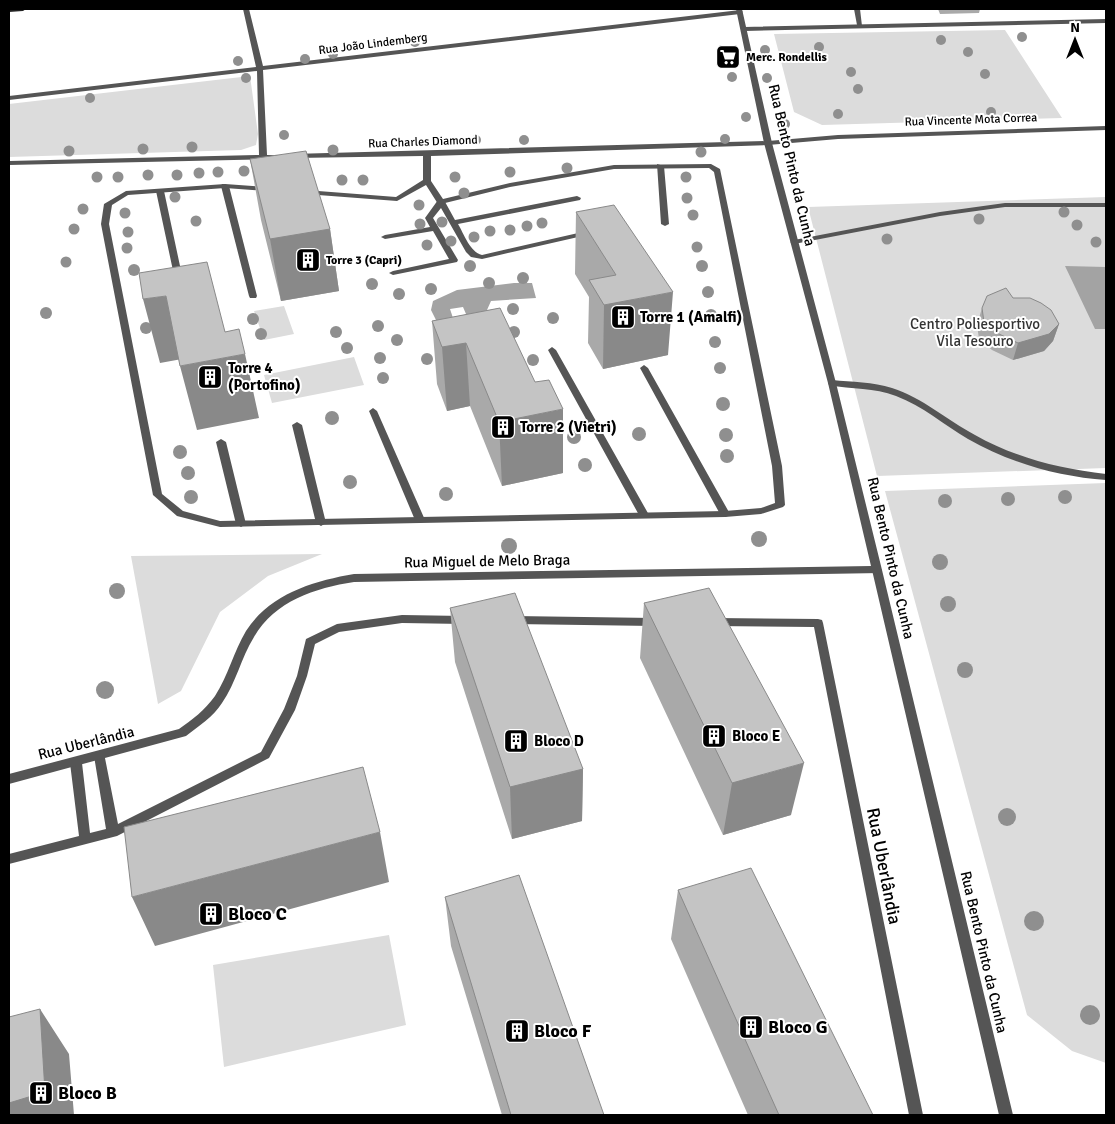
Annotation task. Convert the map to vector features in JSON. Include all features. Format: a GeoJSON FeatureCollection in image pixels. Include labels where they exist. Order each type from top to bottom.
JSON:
{"type":"FeatureCollection","features":[{"type":"Feature","properties":{"kind":"main road"},"geometry":{"type":"LineString","coordinates":[[9,10],[23,9]]}},
{"type":"Feature","properties":{"kind":"street"},"geometry":{"type":"LineString","coordinates":[[246,9],[260,69],[263,157]]}},
{"type":"Feature","properties":{"kind":"street"},"geometry":{"type":"LineString","coordinates":[[857,9],[860,25]]}},
{"type":"Feature","properties":{"kind":"street","name":"Rua João Lindemberg"},"geometry":{"type":"LineString","coordinates":[[9,98],[740,10]]}},
{"type":"Feature","properties":{"kind":"street","name":"Rua Bento Pinto da Cunha"},"geometry":{"type":"LineString","coordinates":[[740,10],[768,143],[832,383],[1006,1115]]}},
{"type":"Feature","properties":{"kind":"street"},"geometry":{"type":"LineString","coordinates":[[745,29],[1106,21]]}},
{"type":"Feature","properties":{"kind":"street","name":"Rua Vincente Mota Correa"},"geometry":{"type":"LineString","coordinates":[[838,137],[1106,128]]}},
{"type":"Feature","properties":{"kind":"street","name":"Rua Charles Diamond"},"geometry":{"type":"LineString","coordinates":[[9,163],[427,154],[768,143],[838,137]]}},
{"type":"Feature","properties":{"kind":"street"},"geometry":{"type":"LineString","coordinates":[[427,154],[427,181],[454,222],[469,250],[474,254],[482,256],[596,231]]}},
{"type":"Feature","properties":{"kind":"street"},"geometry":{"type":"LineString","coordinates":[[660,166],[665,224]]}},
{"type":"Feature","properties":{"kind":"street"},"geometry":{"type":"LineString","coordinates":[[281,190],[225,186],[126,193],[108,204],[105,224],[158,495],[180,514],[220,524],[321,523],[725,514],[760,511],[780,505],[777,466],[717,171],[711,166],[614,167],[510,185],[441,202],[429,218],[454,260],[392,273]]}},
{"type":"Feature","properties":{"kind":"street"},"geometry":{"type":"LineString","coordinates":[[300,191],[397,199],[427,181]]}},
{"type":"Feature","properties":{"kind":"street"},"geometry":{"type":"LineString","coordinates":[[225,186],[253,296]]}},
{"type":"Feature","properties":{"kind":"street"},"geometry":{"type":"LineString","coordinates":[[160,191],[180,287]]}},
{"type":"Feature","properties":{"kind":"street"},"geometry":{"type":"LineString","coordinates":[[454,222],[577,198]]}},
{"type":"Feature","properties":{"kind":"street"},"geometry":{"type":"LineString","coordinates":[[794,242],[940,214],[1005,205],[1106,205]]}},
{"type":"Feature","properties":{"kind":"street"},"geometry":{"type":"LineString","coordinates":[[385,236],[435,228]]}},
{"type":"Feature","properties":{"kind":"street"},"geometry":{"type":"LineString","coordinates":[[552,350],[644,515]]}},
{"type":"Feature","properties":{"kind":"street"},"geometry":{"type":"LineString","coordinates":[[644,368],[725,514]]}},
{"type":"Feature","properties":{"kind":"street"},"geometry":{"type":"LineString","coordinates":[[832,383],[886,389],[917,400],[972,438],[1027,462],[1085,476],[1106,477]]}},
{"type":"Feature","properties":{"kind":"street"},"geometry":{"type":"LineString","coordinates":[[373,411],[420,520]]}},
{"type":"Feature","properties":{"kind":"street"},"geometry":{"type":"LineString","coordinates":[[297,425],[321,523]]}},
{"type":"Feature","properties":{"kind":"street"},"geometry":{"type":"LineString","coordinates":[[221,442],[241,524]]}},
{"type":"Feature","properties":{"kind":"street","name":"Rua Miguel de Melo Braga"},"geometry":{"type":"LineString","coordinates":[[171,738],[192,726],[216,704],[227,687],[249,636],[266,614],[291,596],[325,583],[354,578],[877,570]]}},
{"type":"Feature","properties":{"kind":"street"},"geometry":{"type":"LineString","coordinates":[[9,859],[113,832],[265,755],[289,710],[302,676],[310,642],[337,628],[402,619],[472,620]]}},
{"type":"Feature","properties":{"kind":"street"},"geometry":{"type":"LineString","coordinates":[[501,620],[670,622]]}},
{"type":"Feature","properties":{"kind":"street","name":"Rua Uberlândia"},"geometry":{"type":"LineString","coordinates":[[699,622],[818,623],[916,1115]]}},
{"type":"Feature","properties":{"kind":"street","name":"Rua Uberlândia"},"geometry":{"type":"LineString","coordinates":[[9,779],[171,738]]}},
{"type":"Feature","properties":{"kind":"street"},"geometry":{"type":"LineString","coordinates":[[100,756],[113,832]]}},
{"type":"Feature","properties":{"kind":"street"},"geometry":{"type":"LineString","coordinates":[[76,763],[85,840]]}},
{"type":"Feature","properties":{"kind":"green space"},"geometry":{"type":"Polygon","coordinates":[[[1005,30],[1062,118],[822,125],[794,112],[774,34],[1005,30]]]}},
{"type":"Feature","properties":{"kind":"green space"},"geometry":{"type":"Polygon","coordinates":[[[250,76],[258,134],[256,145],[241,150],[9,157],[9,104],[250,76]]]}},
{"type":"Feature","properties":{"kind":"green space","name":"Centro Poliesportivo Vila Tesouro"},"geometry":{"type":"Polygon","coordinates":[[[1106,197],[1106,468],[877,476],[808,207],[1106,197]]]}},
{"type":"Feature","properties":{"kind":"green space"},"geometry":{"type":"Polygon","coordinates":[[[284,306],[294,334],[264,340],[254,311],[284,306]]]}},
{"type":"Feature","properties":{"kind":"green space"},"geometry":{"type":"Polygon","coordinates":[[[354,357],[364,385],[272,403],[264,375],[354,357]]]}},
{"type":"Feature","properties":{"kind":"green space"},"geometry":{"type":"Polygon","coordinates":[[[1106,483],[1106,1063],[1072,1051],[1027,1015],[885,491],[1106,483]]]}},
{"type":"Feature","properties":{"kind":"green space"},"geometry":{"type":"Polygon","coordinates":[[[322,554],[268,576],[220,612],[181,691],[158,704],[131,556],[322,554]]]}},
{"type":"Feature","properties":{"kind":"green space"},"geometry":{"type":"Polygon","coordinates":[[[389,935],[406,1025],[224,1067],[213,965],[389,935]]]}},
{"type":"Feature","properties":{"kind":"shaded area"},"geometry":{"type":"Polygon","coordinates":[[[1065,266],[1106,267],[1106,329],[1095,329],[1065,266]]]}},
{"type":"Feature","properties":{"kind":"shaded area"},"geometry":{"type":"Polygon","coordinates":[[[514,283],[532,283],[536,298],[491,301],[487,310],[469,321],[463,307],[450,309],[455,324],[439,326],[431,310],[433,301],[457,290],[514,283]]]}},
{"type":"Feature","properties":{"kind":"building"},"geometry":{"type":"Polygon","coordinates":[[[306,151],[330,229],[270,239],[250,159],[306,151]]]}},
{"type":"Feature","properties":{"kind":"building"},"geometry":{"type":"Polygon","coordinates":[[[614,205],[673,292],[604,305],[589,280],[616,275],[576,212],[614,205]]]}},
{"type":"Feature","properties":{"kind":"building"},"geometry":{"type":"Polygon","coordinates":[[[207,262],[225,332],[239,329],[245,354],[180,366],[166,296],[143,299],[139,273],[207,262]]]}},
{"type":"Feature","properties":{"kind":"building"},"geometry":{"type":"Polygon","coordinates":[[[1006,288],[1013,298],[1030,298],[1041,303],[1051,310],[1059,324],[1049,334],[1018,343],[997,333],[984,322],[982,308],[987,296],[1006,288]]]}},
{"type":"Feature","properties":{"kind":"building"},"geometry":{"type":"Polygon","coordinates":[[[500,308],[535,382],[549,380],[563,409],[499,422],[466,343],[442,347],[432,321],[500,308]]]}},
{"type":"Feature","properties":{"kind":"building"},"geometry":{"type":"Polygon","coordinates":[[[709,588],[804,763],[732,783],[644,603],[709,588]]]}},
{"type":"Feature","properties":{"kind":"building"},"geometry":{"type":"Polygon","coordinates":[[[515,593],[583,769],[510,787],[450,608],[515,593]]]}},
{"type":"Feature","properties":{"kind":"building"},"geometry":{"type":"Polygon","coordinates":[[[363,767],[380,832],[132,897],[124,827],[363,767]]]}},
{"type":"Feature","properties":{"kind":"building"},"geometry":{"type":"Polygon","coordinates":[[[751,868],[873,1115],[779,1115],[678,890],[751,868]]]}},
{"type":"Feature","properties":{"kind":"building","name":"Bloco F"},"geometry":{"type":"Polygon","coordinates":[[[519,875],[604,1115],[511,1115],[445,897],[519,875]]]}},
{"type":"Feature","properties":{"kind":"building"},"geometry":{"type":"Polygon","coordinates":[[[40,1009],[45,1092],[9,1103],[9,1017],[40,1009]]]}},
{"type":"Feature","properties":{"kind":"place","name":"Merc. Rondellis"},"geometry":{"type":"Point","coordinates":[728,57]}},
{"type":"Feature","properties":{"kind":"place","name":"Torre 3 (Capri)"},"geometry":{"type":"Point","coordinates":[308,260]}},
{"type":"Feature","properties":{"kind":"place","name":"Torre 1 (Amalfi)"},"geometry":{"type":"Point","coordinates":[623,317]}},
{"type":"Feature","properties":{"kind":"place","name":"Torre 4 (Portofino)"},"geometry":{"type":"Point","coordinates":[210,377]}},
{"type":"Feature","properties":{"kind":"place","name":"Torre 2 (Vietri)"},"geometry":{"type":"Point","coordinates":[503,427]}},
{"type":"Feature","properties":{"kind":"place","name":"Bloco E"},"geometry":{"type":"Point","coordinates":[714,736]}},
{"type":"Feature","properties":{"kind":"place","name":"Bloco D"},"geometry":{"type":"Point","coordinates":[516,741]}},
{"type":"Feature","properties":{"kind":"place","name":"Bloco C"},"geometry":{"type":"Point","coordinates":[211,914]}},
{"type":"Feature","properties":{"kind":"place","name":"Bloco G"},"geometry":{"type":"Point","coordinates":[751,1027]}},
{"type":"Feature","properties":{"kind":"place","name":"Bloco F"},"geometry":{"type":"Point","coordinates":[517,1031]}},
{"type":"Feature","properties":{"kind":"place","name":"Bloco B"},"geometry":{"type":"Point","coordinates":[41,1093]}}]}
